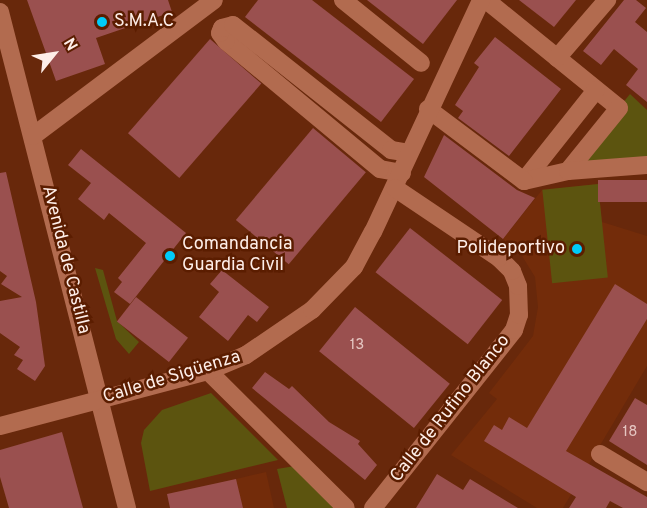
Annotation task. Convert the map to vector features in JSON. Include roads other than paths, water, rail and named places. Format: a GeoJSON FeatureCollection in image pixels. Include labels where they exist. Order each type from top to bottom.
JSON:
{"type":"FeatureCollection","features":[{"type":"Feature","properties":{"kind":"street"},"geometry":{"type":"LineString","coordinates":[[33,136],[214,0]]}},
{"type":"Feature","properties":{"kind":"street"},"geometry":{"type":"LineString","coordinates":[[343,0],[421,63]]}},
{"type":"Feature","properties":{"kind":"street","name":"Calle de Sigüenza"},"geometry":{"type":"LineString","coordinates":[[0,426],[101,401],[208,370],[273,340],[336,288],[354,267],[398,181],[428,109],[481,0]]}},
{"type":"Feature","properties":{"kind":"street"},"geometry":{"type":"LineString","coordinates":[[486,0],[618,108],[568,171]]}},
{"type":"Feature","properties":{"kind":"street"},"geometry":{"type":"LineString","coordinates":[[557,58],[607,0]]}},
{"type":"Feature","properties":{"kind":"street","name":"Avenida de Castilla"},"geometry":{"type":"LineString","coordinates":[[0,12],[127,508]]}},
{"type":"Feature","properties":{"kind":"street"},"geometry":{"type":"LineString","coordinates":[[398,181],[380,169],[226,41],[220,33],[222,28],[233,25],[391,150],[409,153]]}},
{"type":"Feature","properties":{"kind":"street"},"geometry":{"type":"LineString","coordinates":[[524,181],[596,90]]}},
{"type":"Feature","properties":{"kind":"street"},"geometry":{"type":"LineString","coordinates":[[428,109],[524,181],[568,171],[647,165]]}},
{"type":"Feature","properties":{"kind":"street","name":"Calle de Rufino Blanco"},"geometry":{"type":"LineString","coordinates":[[373,508],[514,330],[519,315],[518,286],[512,271],[499,258],[398,181]]}},
{"type":"Feature","properties":{"kind":"street"},"geometry":{"type":"LineString","coordinates":[[208,370],[346,508]]}},
{"type":"Feature","properties":{"kind":"street"},"geometry":{"type":"LineString","coordinates":[[600,454],[647,482]]}},
{"type":"Feature","properties":{"kind":"place","name":"S.M.A.C"},"geometry":{"type":"Point","coordinates":[102,22]}},
{"type":"Feature","properties":{"kind":"place","name":"Polideportivo"},"geometry":{"type":"Point","coordinates":[577,249]}},
{"type":"Feature","properties":{"kind":"place","name":"Comandancia Guardia Civil"},"geometry":{"type":"Point","coordinates":[170,256]}}]}
